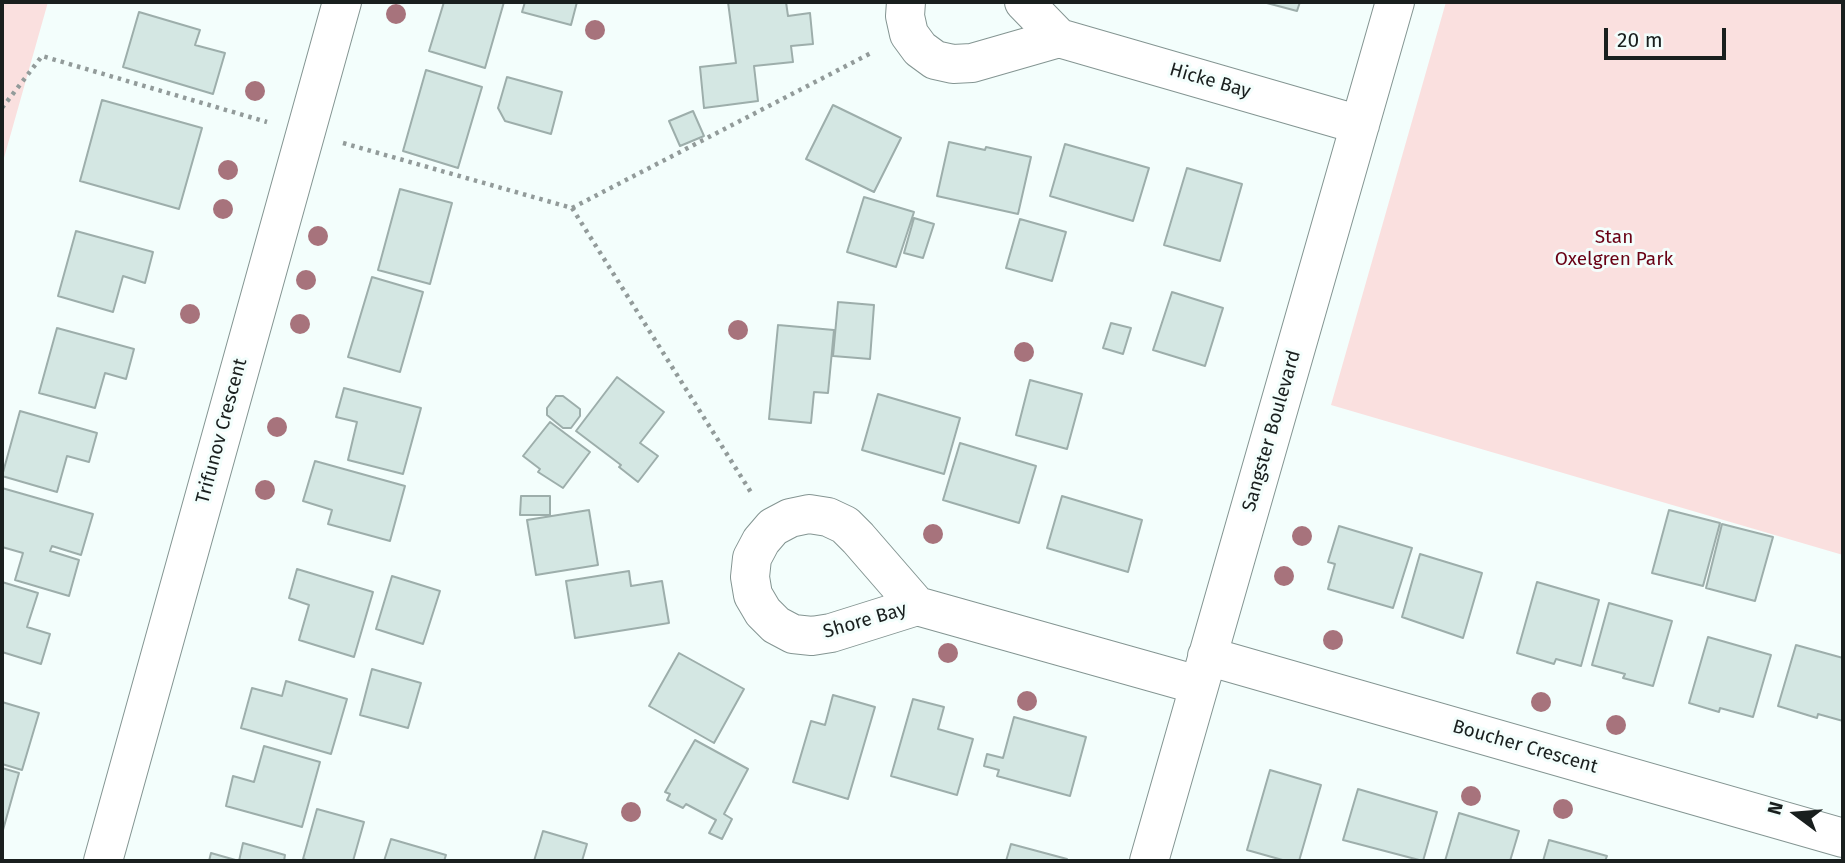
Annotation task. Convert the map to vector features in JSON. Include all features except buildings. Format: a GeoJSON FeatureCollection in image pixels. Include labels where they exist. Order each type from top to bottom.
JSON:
{"type":"FeatureCollection","features":[{"type":"Feature","properties":{"kind":"street","name":"Trifunov Crescent"},"geometry":{"type":"LineString","coordinates":[[103,861],[342,2]]}},
{"type":"Feature","properties":{"kind":"street","name":"Hicke Bay"},"geometry":{"type":"LineString","coordinates":[[1024,2],[1059,38],[1360,125]]}},
{"type":"Feature","properties":{"kind":"street","name":"Sangster Boulevard"},"geometry":{"type":"LineString","coordinates":[[1149,861],[1395,2]]}},
{"type":"Feature","properties":{"kind":"street"},"geometry":{"type":"LineString","coordinates":[[908,18],[920,49],[935,60],[953,64],[972,63],[1059,38]]}},
{"type":"Feature","properties":{"kind":"street","name":"Shore Bay"},"geometry":{"type":"LineString","coordinates":[[917,606],[845,525],[828,517],[809,514],[790,518],[774,527],[761,541],[752,558],[750,577],[753,595],[762,612],[776,625],[793,634],[812,636],[831,633],[917,606],[1202,670]]}},
{"type":"Feature","properties":{"kind":"street","name":"Boucher Crescent"},"geometry":{"type":"LineString","coordinates":[[1202,670],[1843,838]]}},
{"type":"Feature","properties":{"kind":"path"},"geometry":{"type":"LineString","coordinates":[[572,208],[908,18]]}},
{"type":"Feature","properties":{"kind":"path"},"geometry":{"type":"LineString","coordinates":[[2,108],[42,56],[572,208],[774,527]]}},
{"type":"Feature","properties":{"kind":"green space"},"geometry":{"type":"Polygon","coordinates":[[[2,2],[48,2],[2,165],[2,2]]]}},
{"type":"Feature","properties":{"kind":"green space","name":"Stan Oxelgren Park"},"geometry":{"type":"Polygon","coordinates":[[[1446,2],[1843,2],[1843,555],[1331,405],[1446,2]]]}}]}
